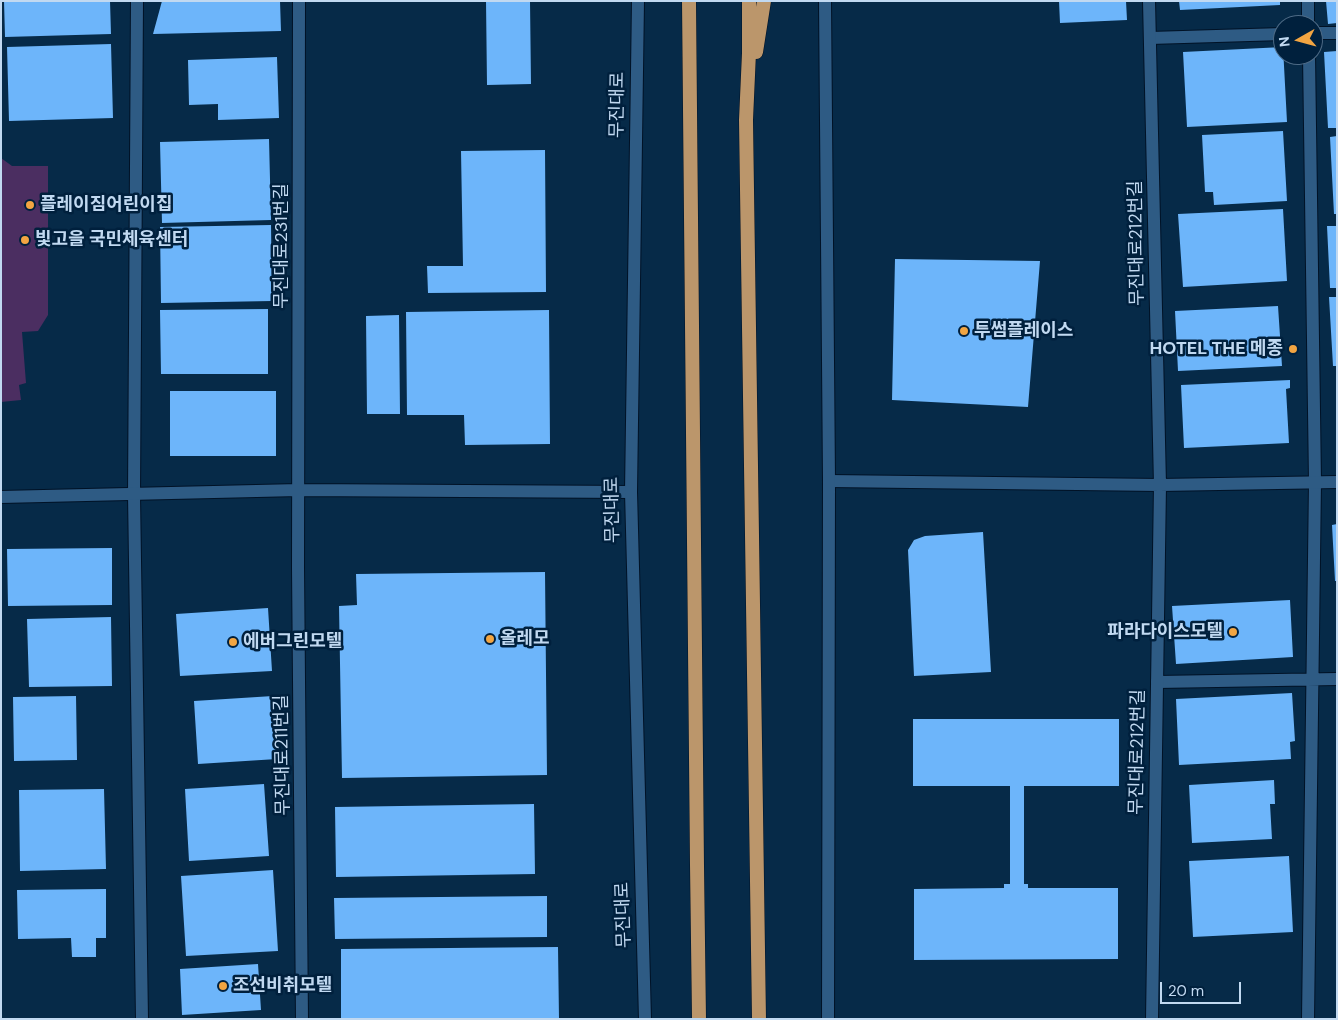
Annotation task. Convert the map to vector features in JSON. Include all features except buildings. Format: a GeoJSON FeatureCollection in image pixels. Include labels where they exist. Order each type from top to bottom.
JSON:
{"type":"FeatureCollection","features":[{"type":"Feature","properties":{"kind":"highway"},"geometry":{"type":"LineString","coordinates":[[689,1],[699,1019]]}},
{"type":"Feature","properties":{"kind":"highway"},"geometry":{"type":"LineString","coordinates":[[749,1],[746,120],[759,1019]]}},
{"type":"Feature","properties":{"kind":"highway"},"geometry":{"type":"LineString","coordinates":[[746,120],[764,1]]}},
{"type":"Feature","properties":{"kind":"street"},"geometry":{"type":"LineString","coordinates":[[137,1],[134,495],[142,1019]]}},
{"type":"Feature","properties":{"kind":"street","name":"무진대로231번길"},"geometry":{"type":"LineString","coordinates":[[299,1],[299,490]]}},
{"type":"Feature","properties":{"kind":"street","name":"무진대로"},"geometry":{"type":"LineString","coordinates":[[638,1],[630,492],[645,1019]]}},
{"type":"Feature","properties":{"kind":"street"},"geometry":{"type":"LineString","coordinates":[[825,1],[829,481],[828,1019]]}},
{"type":"Feature","properties":{"kind":"street","name":"무진대로212번길"},"geometry":{"type":"LineString","coordinates":[[1149,1],[1160,485],[1152,1019]]}},
{"type":"Feature","properties":{"kind":"street"},"geometry":{"type":"LineString","coordinates":[[1308,1],[1308,15]]}},
{"type":"Feature","properties":{"kind":"street"},"geometry":{"type":"LineString","coordinates":[[1323,33],[1337,33]]}},
{"type":"Feature","properties":{"kind":"street"},"geometry":{"type":"LineString","coordinates":[[1150,38],[1273,34]]}},
{"type":"Feature","properties":{"kind":"street"},"geometry":{"type":"LineString","coordinates":[[1308,1019],[1315,482],[1309,65]]}},
{"type":"Feature","properties":{"kind":"street"},"geometry":{"type":"LineString","coordinates":[[829,481],[1160,485],[1337,482]]}},
{"type":"Feature","properties":{"kind":"street"},"geometry":{"type":"LineString","coordinates":[[1,497],[299,490],[630,492]]}},
{"type":"Feature","properties":{"kind":"street","name":"무진대로211번길"},"geometry":{"type":"LineString","coordinates":[[299,490],[302,1019]]}},
{"type":"Feature","properties":{"kind":"street"},"geometry":{"type":"LineString","coordinates":[[1157,682],[1337,679]]}},
{"type":"Feature","properties":{"kind":"shaded area","name":"빛고을 국민체육센터"},"geometry":{"type":"Polygon","coordinates":[[[1,158],[12,166],[48,166],[48,315],[38,331],[22,332],[26,383],[19,385],[21,400],[1,402],[1,158]]]}},
{"type":"Feature","properties":{"kind":"place","name":"플레이짐어린이집"},"geometry":{"type":"Point","coordinates":[30,205]}},
{"type":"Feature","properties":{"kind":"place","name":"빛고을 국민체육센터"},"geometry":{"type":"Point","coordinates":[25,240]}},
{"type":"Feature","properties":{"kind":"place","name":"투썸플레이스"},"geometry":{"type":"Point","coordinates":[964,331]}},
{"type":"Feature","properties":{"kind":"place","name":"HOTEL THE 메종"},"geometry":{"type":"Point","coordinates":[1293,349]}},
{"type":"Feature","properties":{"kind":"place","name":"파라다이스모텔"},"geometry":{"type":"Point","coordinates":[1233,632]}},
{"type":"Feature","properties":{"kind":"place","name":"올레모"},"geometry":{"type":"Point","coordinates":[490,639]}},
{"type":"Feature","properties":{"kind":"place","name":"에버그린모텔"},"geometry":{"type":"Point","coordinates":[233,642]}},
{"type":"Feature","properties":{"kind":"place","name":"조선비취모텔"},"geometry":{"type":"Point","coordinates":[223,986]}}]}
